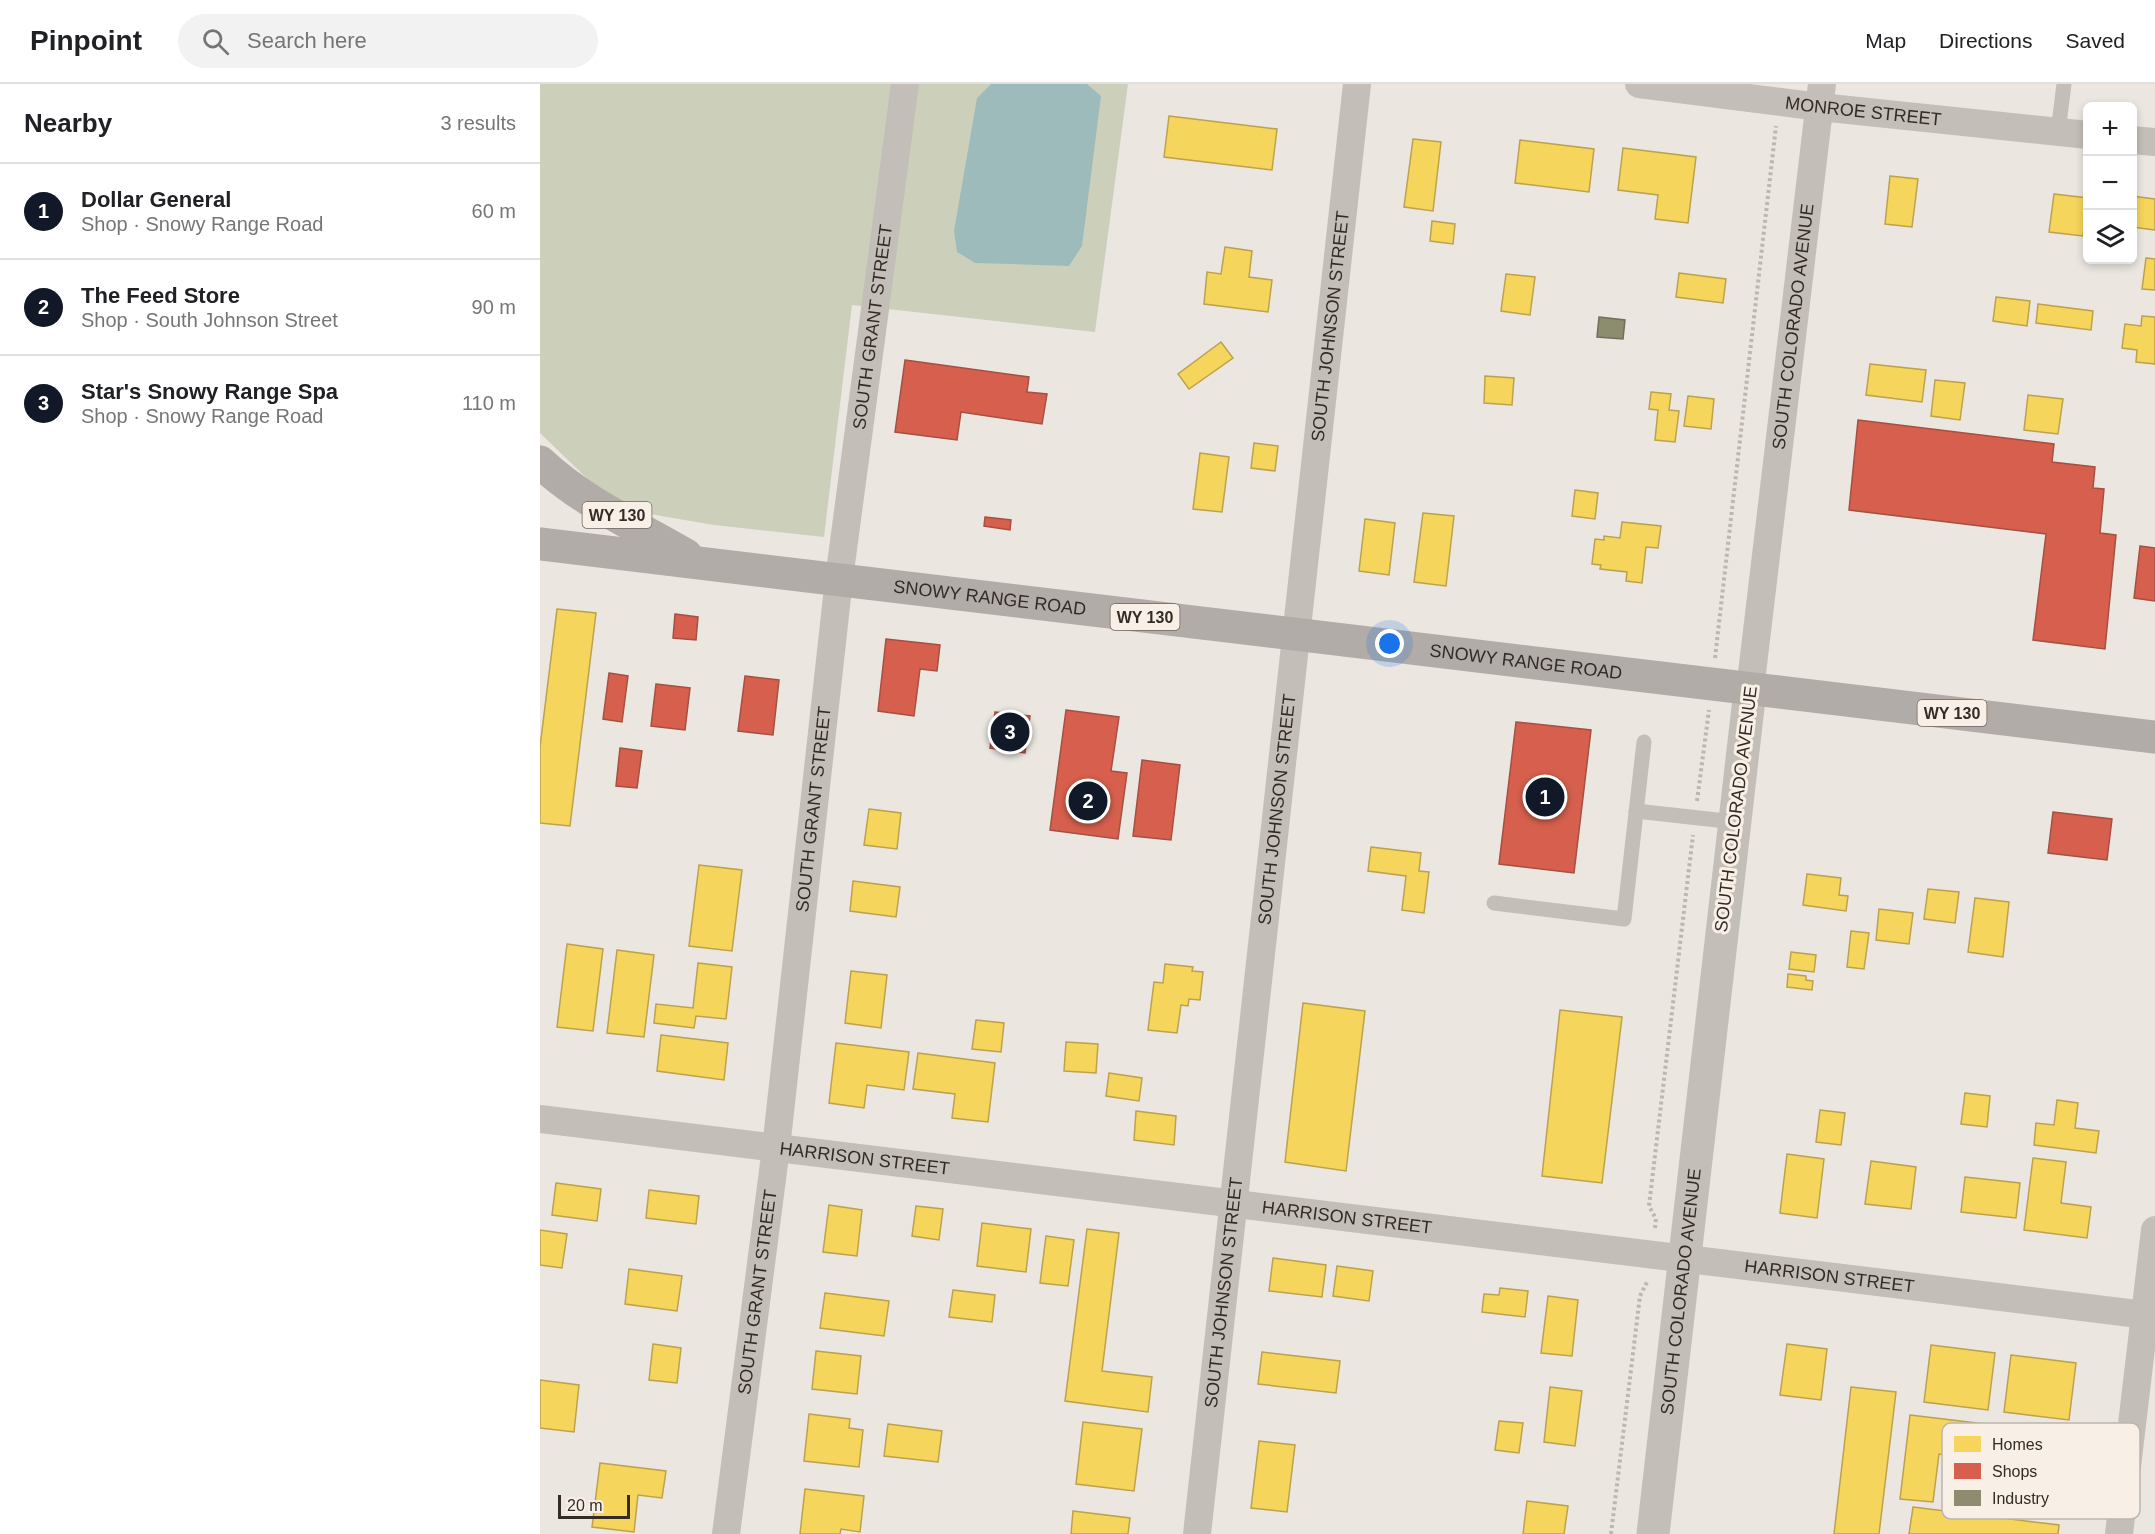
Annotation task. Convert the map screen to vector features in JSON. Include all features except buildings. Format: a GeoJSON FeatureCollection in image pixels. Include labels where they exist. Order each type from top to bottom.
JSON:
{"type":"FeatureCollection","features":[{"type":"Feature","properties":{"kind":"main road","name":"WY 130"},"geometry":{"type":"LineString","coordinates":[[540,462],[554,475],[606,509],[698,562]]}},
{"type":"Feature","properties":{"kind":"main road","name":"SNOWY RANGE ROAD"},"geometry":{"type":"LineString","coordinates":[[540,544],[2155,737]]}},
{"type":"Feature","properties":{"kind":"street","name":"SOUTH GRANT STREET"},"geometry":{"type":"LineString","coordinates":[[726,1534],[776,1148],[839,579],[904,84]]}},
{"type":"Feature","properties":{"kind":"street","name":"SOUTH JOHNSON STREET"},"geometry":{"type":"LineString","coordinates":[[1197,1534],[1357,84]]}},
{"type":"Feature","properties":{"kind":"street","name":"MONROE STREET"},"geometry":{"type":"LineString","coordinates":[[1639,84],[1821,95],[2083,134]]}},
{"type":"Feature","properties":{"kind":"street","name":"SOUTH COLORADO AVENUE"},"geometry":{"type":"LineString","coordinates":[[1653,1534],[1749,690],[1821,95]]}},
{"type":"Feature","properties":{"kind":"street"},"geometry":{"type":"LineString","coordinates":[[2137,140],[2155,142]]}},
{"type":"Feature","properties":{"kind":"street","name":"HARRISON STREET"},"geometry":{"type":"LineString","coordinates":[[540,1119],[1234,1206],[1684,1257],[2150,1316]]}},
{"type":"Feature","properties":{"kind":"street"},"geometry":{"type":"LineString","coordinates":[[2135,1423],[2150,1316],[2155,1230]]}},
{"type":"Feature","properties":{"kind":"street"},"geometry":{"type":"LineString","coordinates":[[2119,1534],[2121,1519]]}},
{"type":"Feature","properties":{"kind":"lane"},"geometry":{"type":"LineString","coordinates":[[2058,132],[2064,84]]}},
{"type":"Feature","properties":{"kind":"lane"},"geometry":{"type":"LineString","coordinates":[[1494,903],[1624,919],[1644,742]]}},
{"type":"Feature","properties":{"kind":"lane"},"geometry":{"type":"LineString","coordinates":[[1636,811],[1734,822]]}},
{"type":"Feature","properties":{"kind":"path"},"geometry":{"type":"LineString","coordinates":[[1717,639],[1776,122]]}},
{"type":"Feature","properties":{"kind":"path"},"geometry":{"type":"LineString","coordinates":[[1656,1219],[1649,1206],[1708,722]]}},
{"type":"Feature","properties":{"kind":"path"},"geometry":{"type":"LineString","coordinates":[[1611,1534],[1640,1296],[1648,1280]]}},
{"type":"Feature","properties":{"kind":"green space"},"geometry":{"type":"Polygon","coordinates":[[[540,84],[1128,84],[1095,332],[852,305],[824,537],[714,525],[638,512],[603,494],[540,433],[540,84]]]}},
{"type":"Feature","properties":{"kind":"water"},"geometry":{"type":"Polygon","coordinates":[[[991,84],[1087,84],[1101,96],[1082,246],[1069,266],[975,263],[957,252],[954,231],[977,98],[991,84]]]}},
{"type":"Feature","properties":{"kind":"place","name":"Star's Snowy Range Spa"},"geometry":{"type":"Point","coordinates":[1010,732]}},
{"type":"Feature","properties":{"kind":"place","name":"Dollar General"},"geometry":{"type":"Point","coordinates":[1545,797]}},
{"type":"Feature","properties":{"kind":"place","name":"The Feed Store"},"geometry":{"type":"Point","coordinates":[1088,801]}}]}
